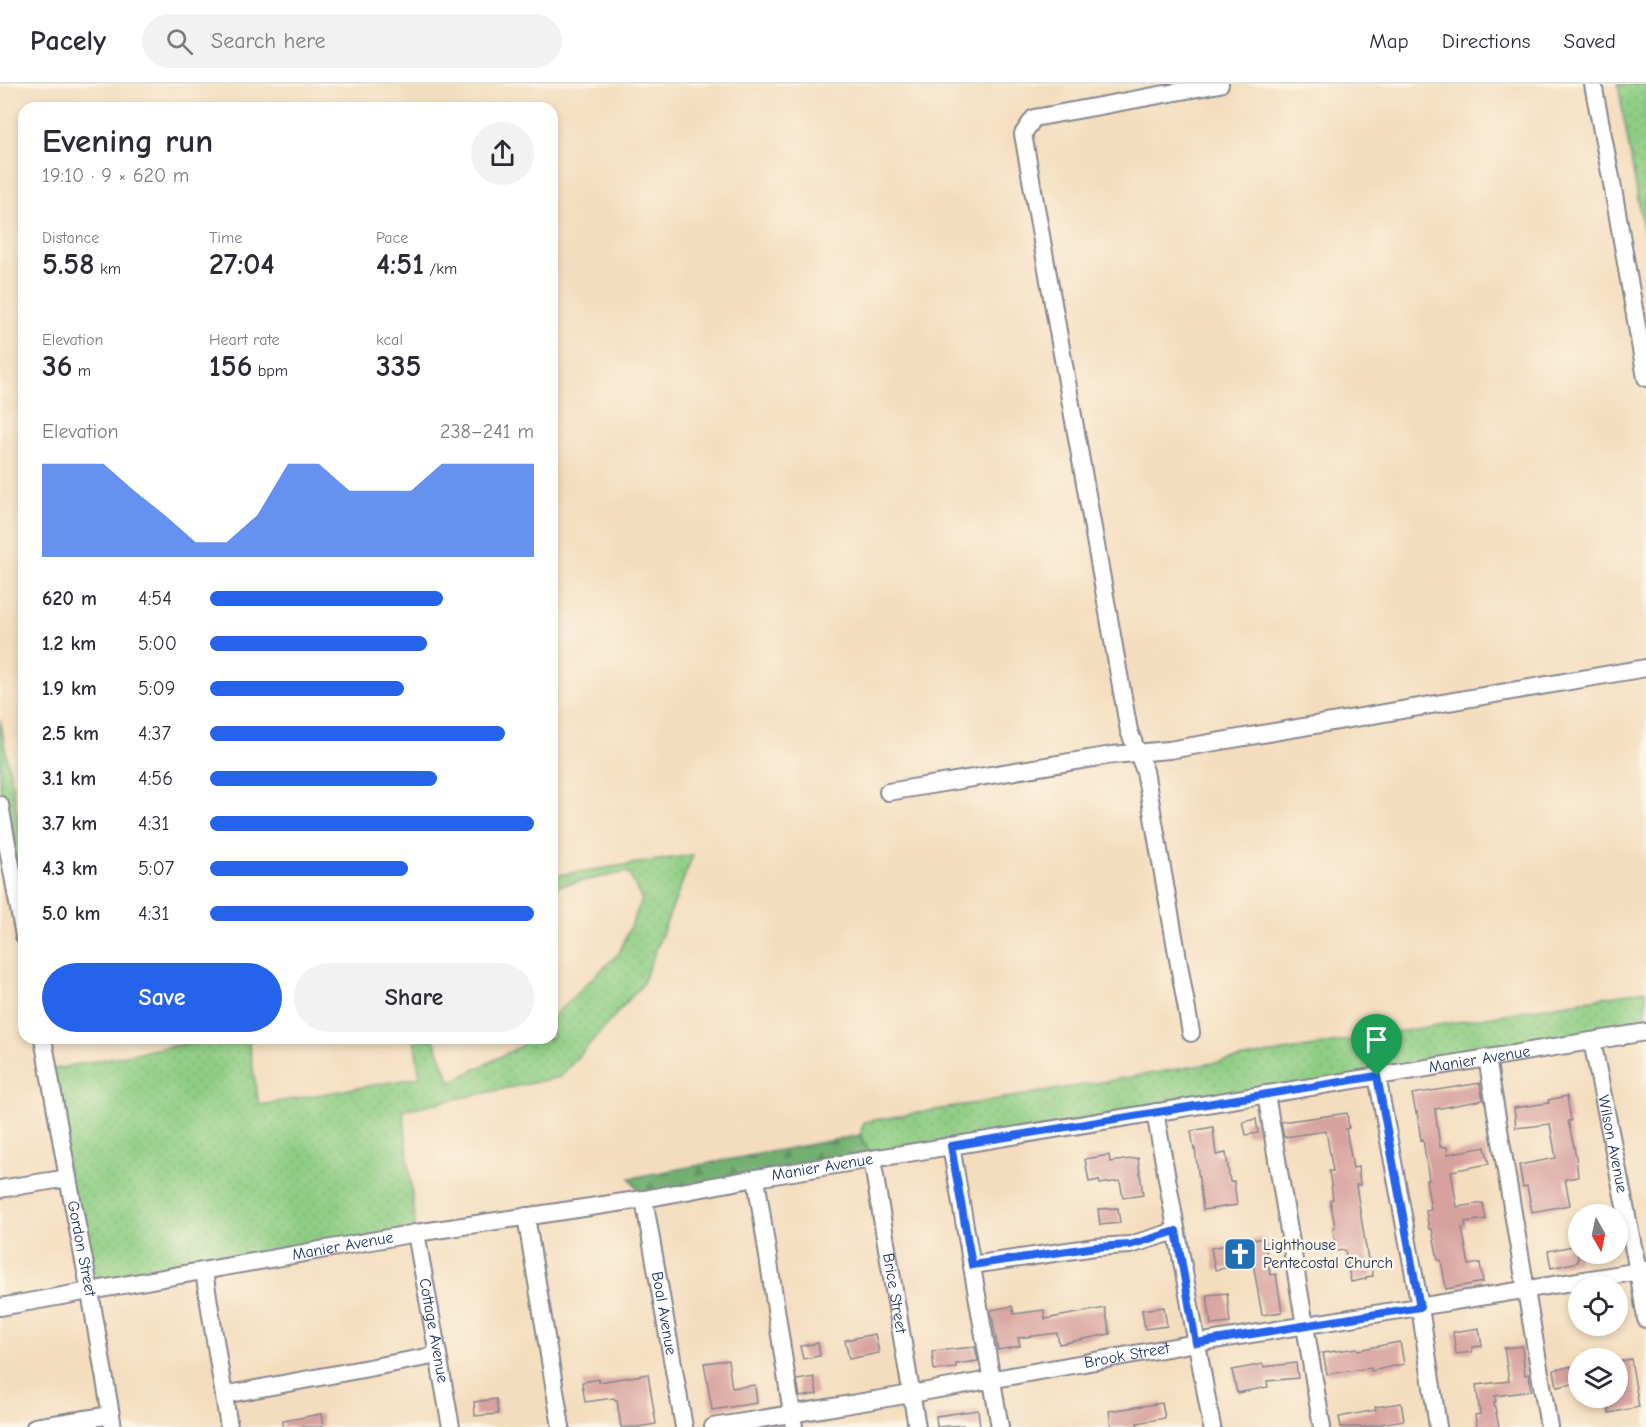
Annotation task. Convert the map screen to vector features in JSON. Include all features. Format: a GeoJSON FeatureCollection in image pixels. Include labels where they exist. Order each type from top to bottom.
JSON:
{"type":"FeatureCollection","features":[{"type":"Feature","properties":{"kind":"street"},"geometry":{"type":"LineString","coordinates":[[1191,1033],[1145,771],[1129,731],[1023,134],[1034,118],[1220,84]]}},
{"type":"Feature","properties":{"kind":"street"},"geometry":{"type":"LineString","coordinates":[[1593,84],[1646,378]]}},
{"type":"Feature","properties":{"kind":"street"},"geometry":{"type":"LineString","coordinates":[[888,792],[1112,755],[1169,750],[1646,668]]}},
{"type":"Feature","properties":{"kind":"street"},"geometry":{"type":"LineString","coordinates":[[0,805],[18,903]]}},
{"type":"Feature","properties":{"kind":"street","name":"Manier Avenue"},"geometry":{"type":"LineString","coordinates":[[0,1308],[416,1233],[644,1198],[1646,1032]]}},
{"type":"Feature","properties":{"kind":"street","name":"Wilson Avenue"},"geometry":{"type":"LineString","coordinates":[[1592,1041],[1642,1270],[1646,1319]]}},
{"type":"Feature","properties":{"kind":"street","name":"Gordon Street"},"geometry":{"type":"LineString","coordinates":[[44,1044],[112,1421]]}},
{"type":"Feature","properties":{"kind":"street"},"geometry":{"type":"LineString","coordinates":[[1487,1058],[1549,1427]]}},
{"type":"Feature","properties":{"kind":"street"},"geometry":{"type":"LineString","coordinates":[[1377,1076],[1420,1307],[1438,1427]]}},
{"type":"Feature","properties":{"kind":"street"},"geometry":{"type":"LineString","coordinates":[[1266,1094],[1322,1427]]}},
{"type":"Feature","properties":{"kind":"street"},"geometry":{"type":"LineString","coordinates":[[1155,1112],[1212,1427]]}},
{"type":"Feature","properties":{"kind":"street"},"geometry":{"type":"LineString","coordinates":[[951,1146],[1000,1427]]}},
{"type":"Feature","properties":{"kind":"street","name":"Brice Street"},"geometry":{"type":"LineString","coordinates":[[872,1159],[918,1427]]}},
{"type":"Feature","properties":{"kind":"street"},"geometry":{"type":"LineString","coordinates":[[0,1189],[68,1178]]}},
{"type":"Feature","properties":{"kind":"street"},"geometry":{"type":"LineString","coordinates":[[756,1178],[793,1420]]}},
{"type":"Feature","properties":{"kind":"street","name":"Boal Avenue"},"geometry":{"type":"LineString","coordinates":[[644,1198],[684,1427]]}},
{"type":"Feature","properties":{"kind":"street"},"geometry":{"type":"LineString","coordinates":[[526,1216],[561,1427]]}},
{"type":"Feature","properties":{"kind":"street"},"geometry":{"type":"LineString","coordinates":[[972,1265],[1095,1247],[1130,1245],[1176,1231]]}},
{"type":"Feature","properties":{"kind":"street","name":"Cottage Avenue"},"geometry":{"type":"LineString","coordinates":[[416,1233],[451,1427]]}},
{"type":"Feature","properties":{"kind":"street","name":"Brook Street"},"geometry":{"type":"LineString","coordinates":[[713,1427],[793,1420],[992,1379],[1642,1270]]}},
{"type":"Feature","properties":{"kind":"street"},"geometry":{"type":"LineString","coordinates":[[204,1272],[229,1427]]}},
{"type":"Feature","properties":{"kind":"street"},"geometry":{"type":"LineString","coordinates":[[224,1395],[438,1355]]}},
{"type":"Feature","properties":{"kind":"street"},"geometry":{"type":"LineString","coordinates":[[35,1427],[112,1421]]}},
{"type":"Feature","properties":{"kind":"green space"},"geometry":{"type":"Polygon","coordinates":[[[1618,84],[1646,84],[1646,245],[1618,84]]]}},
{"type":"Feature","properties":{"kind":"green space"},"geometry":{"type":"Polygon","coordinates":[[[0,720],[18,819],[18,903],[0,805],[0,720]]]}},
{"type":"Feature","properties":{"kind":"green space"},"geometry":{"type":"Polygon","coordinates":[[[693,855],[642,985],[560,1077],[403,1110],[416,1233],[90,1292],[49,1070],[182,1044],[249,1044],[259,1105],[420,1077],[415,1044],[435,1044],[451,1082],[523,1044],[558,1044],[558,1011],[619,953],[642,900],[628,872],[558,886],[558,875],[693,855]]]}},
{"type":"Feature","properties":{"kind":"green space"},"geometry":{"type":"Polygon","coordinates":[[[1646,990],[1646,1032],[872,1159],[860,1135],[864,1122],[1646,990]]]}},
{"type":"Feature","properties":{"kind":"green space"},"geometry":{"type":"Polygon","coordinates":[[[860,1135],[872,1159],[644,1198],[630,1178],[860,1135]]]}},
{"type":"Feature","properties":{"kind":"building"},"geometry":{"type":"Polygon","coordinates":[[[1480,1083],[1483,1100],[1435,1109],[1440,1147],[1447,1147],[1448,1154],[1485,1147],[1489,1164],[1451,1171],[1457,1207],[1483,1203],[1486,1219],[1465,1222],[1466,1227],[1462,1228],[1469,1265],[1480,1263],[1483,1282],[1446,1289],[1441,1260],[1438,1260],[1432,1229],[1429,1229],[1426,1211],[1431,1210],[1426,1180],[1429,1180],[1423,1139],[1421,1140],[1412,1094],[1480,1083]]]}},
{"type":"Feature","properties":{"kind":"building"},"geometry":{"type":"Polygon","coordinates":[[[1567,1096],[1571,1121],[1568,1121],[1578,1177],[1565,1179],[1570,1204],[1532,1212],[1527,1186],[1523,1187],[1519,1165],[1556,1158],[1550,1124],[1516,1128],[1514,1108],[1549,1103],[1548,1100],[1567,1096]]]}},
{"type":"Feature","properties":{"kind":"building"},"geometry":{"type":"Polygon","coordinates":[[[1347,1113],[1349,1128],[1346,1129],[1353,1168],[1358,1167],[1360,1185],[1356,1185],[1368,1260],[1370,1259],[1373,1276],[1351,1282],[1345,1250],[1336,1251],[1333,1228],[1335,1227],[1330,1200],[1333,1199],[1329,1171],[1333,1171],[1326,1131],[1284,1137],[1281,1122],[1347,1113]]]}},
{"type":"Feature","properties":{"kind":"building"},"geometry":{"type":"Polygon","coordinates":[[[1256,1119],[1258,1133],[1246,1135],[1243,1122],[1256,1119]]]}},
{"type":"Feature","properties":{"kind":"building"},"geometry":{"type":"Polygon","coordinates":[[[1213,1127],[1216,1155],[1226,1153],[1230,1182],[1234,1181],[1237,1205],[1203,1210],[1191,1131],[1213,1127]]]}},
{"type":"Feature","properties":{"kind":"building"},"geometry":{"type":"Polygon","coordinates":[[[1109,1155],[1110,1162],[1138,1158],[1143,1195],[1123,1198],[1120,1181],[1100,1184],[1099,1180],[1089,1182],[1085,1159],[1109,1155]]]}},
{"type":"Feature","properties":{"kind":"building"},"geometry":{"type":"Polygon","coordinates":[[[1118,1208],[1120,1223],[1100,1225],[1098,1209],[1118,1208]]]}},
{"type":"Feature","properties":{"kind":"building"},"geometry":{"type":"Polygon","coordinates":[[[1264,1238],[1270,1275],[1276,1274],[1282,1312],[1262,1315],[1253,1263],[1215,1270],[1211,1248],[1264,1238]]]}},
{"type":"Feature","properties":{"kind":"building"},"geometry":{"type":"Polygon","coordinates":[[[1568,1247],[1569,1264],[1551,1268],[1548,1251],[1568,1247]]]}},
{"type":"Feature","properties":{"kind":"building"},"geometry":{"type":"Polygon","coordinates":[[[1227,1293],[1230,1323],[1211,1325],[1207,1295],[1227,1293]]]}},
{"type":"Feature","properties":{"kind":"building"},"geometry":{"type":"Polygon","coordinates":[[[1012,1306],[1014,1314],[1044,1310],[1045,1319],[1105,1308],[1110,1334],[1059,1344],[1057,1333],[1018,1338],[1020,1346],[998,1350],[991,1310],[1012,1306]]]}},
{"type":"Feature","properties":{"kind":"building"},"geometry":{"type":"Polygon","coordinates":[[[1164,1307],[1167,1326],[1145,1329],[1142,1310],[1164,1307]]]}},
{"type":"Feature","properties":{"kind":"building"},"geometry":{"type":"Polygon","coordinates":[[[1479,1328],[1482,1346],[1472,1347],[1472,1352],[1456,1354],[1453,1332],[1479,1328]]]}},
{"type":"Feature","properties":{"kind":"building"},"geometry":{"type":"Polygon","coordinates":[[[875,1334],[879,1353],[849,1359],[845,1340],[875,1334]]]}},
{"type":"Feature","properties":{"kind":"building"},"geometry":{"type":"Polygon","coordinates":[[[1400,1342],[1404,1364],[1371,1371],[1371,1368],[1327,1374],[1323,1353],[1357,1348],[1358,1350],[1400,1342]]]}},
{"type":"Feature","properties":{"kind":"building"},"geometry":{"type":"Polygon","coordinates":[[[818,1343],[820,1356],[803,1359],[800,1346],[818,1343]]]}},
{"type":"Feature","properties":{"kind":"building"},"geometry":{"type":"Polygon","coordinates":[[[1522,1346],[1525,1375],[1529,1374],[1531,1391],[1495,1396],[1499,1427],[1477,1427],[1475,1415],[1480,1414],[1476,1385],[1509,1381],[1504,1348],[1522,1346]]]}},
{"type":"Feature","properties":{"kind":"building"},"geometry":{"type":"Polygon","coordinates":[[[975,1347],[978,1361],[956,1364],[956,1368],[934,1370],[932,1351],[975,1347]]]}},
{"type":"Feature","properties":{"kind":"building"},"geometry":{"type":"Polygon","coordinates":[[[1631,1359],[1639,1407],[1609,1413],[1608,1408],[1628,1408],[1628,1360],[1631,1359]]]}},
{"type":"Feature","properties":{"kind":"building"},"geometry":{"type":"Polygon","coordinates":[[[728,1360],[732,1388],[755,1385],[757,1403],[712,1410],[704,1363],[728,1360]]]}},
{"type":"Feature","properties":{"kind":"building"},"geometry":{"type":"Polygon","coordinates":[[[1296,1363],[1298,1378],[1267,1381],[1268,1387],[1237,1393],[1232,1370],[1263,1364],[1264,1367],[1296,1363]]]}},
{"type":"Feature","properties":{"kind":"building"},"geometry":{"type":"Polygon","coordinates":[[[1568,1367],[1568,1385],[1557,1387],[1554,1370],[1568,1367]]]}},
{"type":"Feature","properties":{"kind":"building"},"geometry":{"type":"Polygon","coordinates":[[[648,1374],[656,1424],[621,1427],[617,1400],[614,1398],[585,1402],[582,1382],[599,1379],[599,1382],[648,1374]]]}},
{"type":"Feature","properties":{"kind":"building"},"geometry":{"type":"Polygon","coordinates":[[[814,1377],[817,1394],[800,1397],[797,1380],[814,1377]]]}},
{"type":"Feature","properties":{"kind":"building"},"geometry":{"type":"Polygon","coordinates":[[[496,1399],[498,1414],[475,1416],[474,1402],[496,1399]]]}},
{"type":"Feature","properties":{"kind":"building"},"geometry":{"type":"Polygon","coordinates":[[[1162,1403],[1165,1418],[1137,1423],[1138,1427],[1111,1427],[1109,1411],[1162,1403]]]}},
{"type":"Feature","properties":{"kind":"building"},"geometry":{"type":"Polygon","coordinates":[[[1401,1403],[1404,1420],[1364,1427],[1341,1427],[1339,1417],[1376,1410],[1375,1407],[1401,1403]]]}},
{"type":"Feature","properties":{"kind":"building"},"geometry":{"type":"Polygon","coordinates":[[[978,1410],[980,1427],[963,1427],[963,1425],[937,1427],[936,1416],[978,1410]]]}},
{"type":"Feature","properties":{"kind":"building"},"geometry":{"type":"Polygon","coordinates":[[[321,1414],[323,1427],[283,1427],[283,1421],[321,1414]]]}},
{"type":"Feature","properties":{"kind":"place","name":"Lighthouse Pentecostal Church"},"geometry":{"type":"Point","coordinates":[1240,1254]}},
{"type":"Feature","properties":{"kind":"route"},"geometry":{"type":"LineString","coordinates":[[1377,1076],[1420,1307],[1196,1343],[1176,1231],[1130,1245],[1095,1247],[972,1265],[951,1146],[1377,1076]]}}]}
